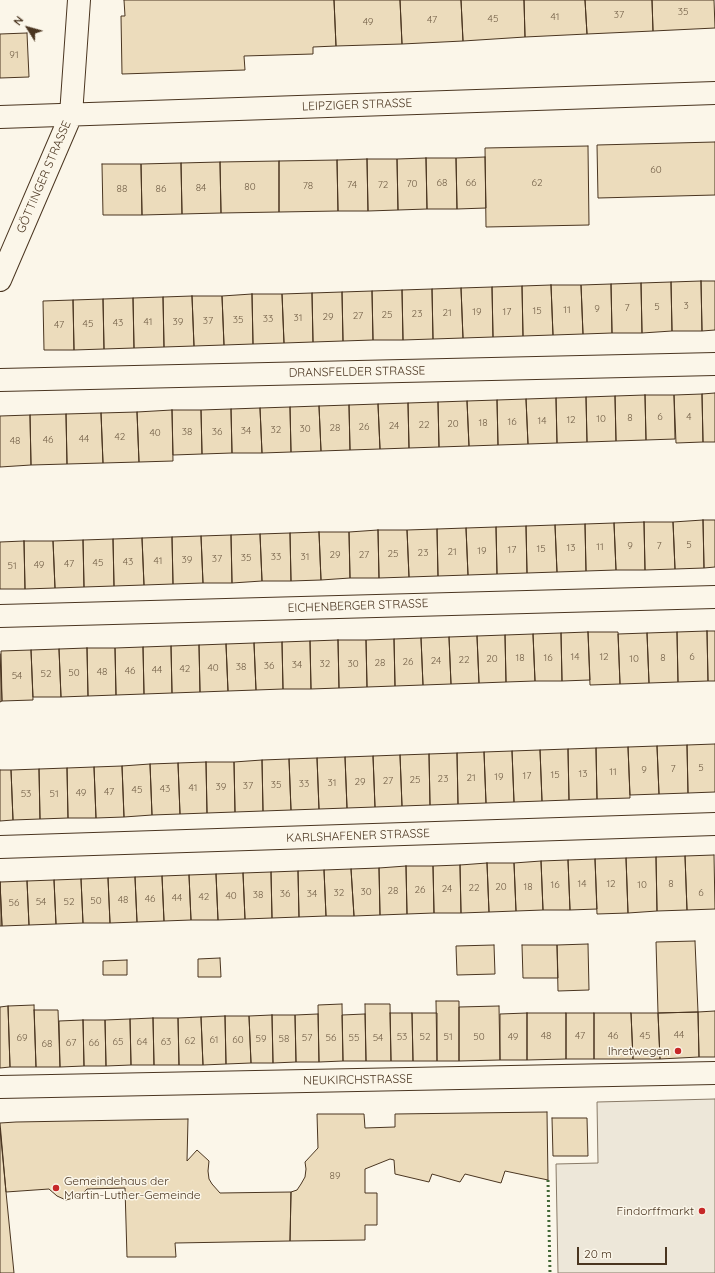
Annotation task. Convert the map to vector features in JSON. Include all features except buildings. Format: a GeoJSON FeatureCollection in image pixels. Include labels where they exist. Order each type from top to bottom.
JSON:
{"type":"FeatureCollection","features":[{"type":"Feature","properties":{"kind":"street","name":"GÖTTINGER STRASSE"},"geometry":{"type":"LineString","coordinates":[[0,280],[70,115],[79,0]]}},
{"type":"Feature","properties":{"kind":"street","name":"LEIPZIGER STRASSE"},"geometry":{"type":"LineString","coordinates":[[0,117],[715,93]]}},
{"type":"Feature","properties":{"kind":"street","name":"DRANSFELDER STRASSE"},"geometry":{"type":"LineString","coordinates":[[0,380],[715,364]]}},
{"type":"Feature","properties":{"kind":"street","name":"EICHENBERGER STRASSE"},"geometry":{"type":"LineString","coordinates":[[0,616],[715,597]]}},
{"type":"Feature","properties":{"kind":"street","name":"KARLSHAFENER STRASSE"},"geometry":{"type":"LineString","coordinates":[[0,847],[715,824]]}},
{"type":"Feature","properties":{"kind":"street","name":"NEUKIRCHSTRASSE"},"geometry":{"type":"LineString","coordinates":[[0,1087],[715,1073]]}},
{"type":"Feature","properties":{"kind":"shaded area"},"geometry":{"type":"Polygon","coordinates":[[[715,1099],[715,1273],[558,1273],[556,1164],[598,1163],[597,1102],[715,1099]]]}},
{"type":"Feature","properties":{"kind":"hedge"},"geometry":{"type":"LineString","coordinates":[[548,1180],[550,1273]]}},
{"type":"Feature","properties":{"kind":"place","name":"Ihretwegen"},"geometry":{"type":"Point","coordinates":[678,1051]}},
{"type":"Feature","properties":{"kind":"place","name":"Gemeindehaus der Martin-Luther-Gemeinde"},"geometry":{"type":"Point","coordinates":[56,1188]}},
{"type":"Feature","properties":{"kind":"place","name":"Findorffmarkt"},"geometry":{"type":"Point","coordinates":[702,1211]}}]}
